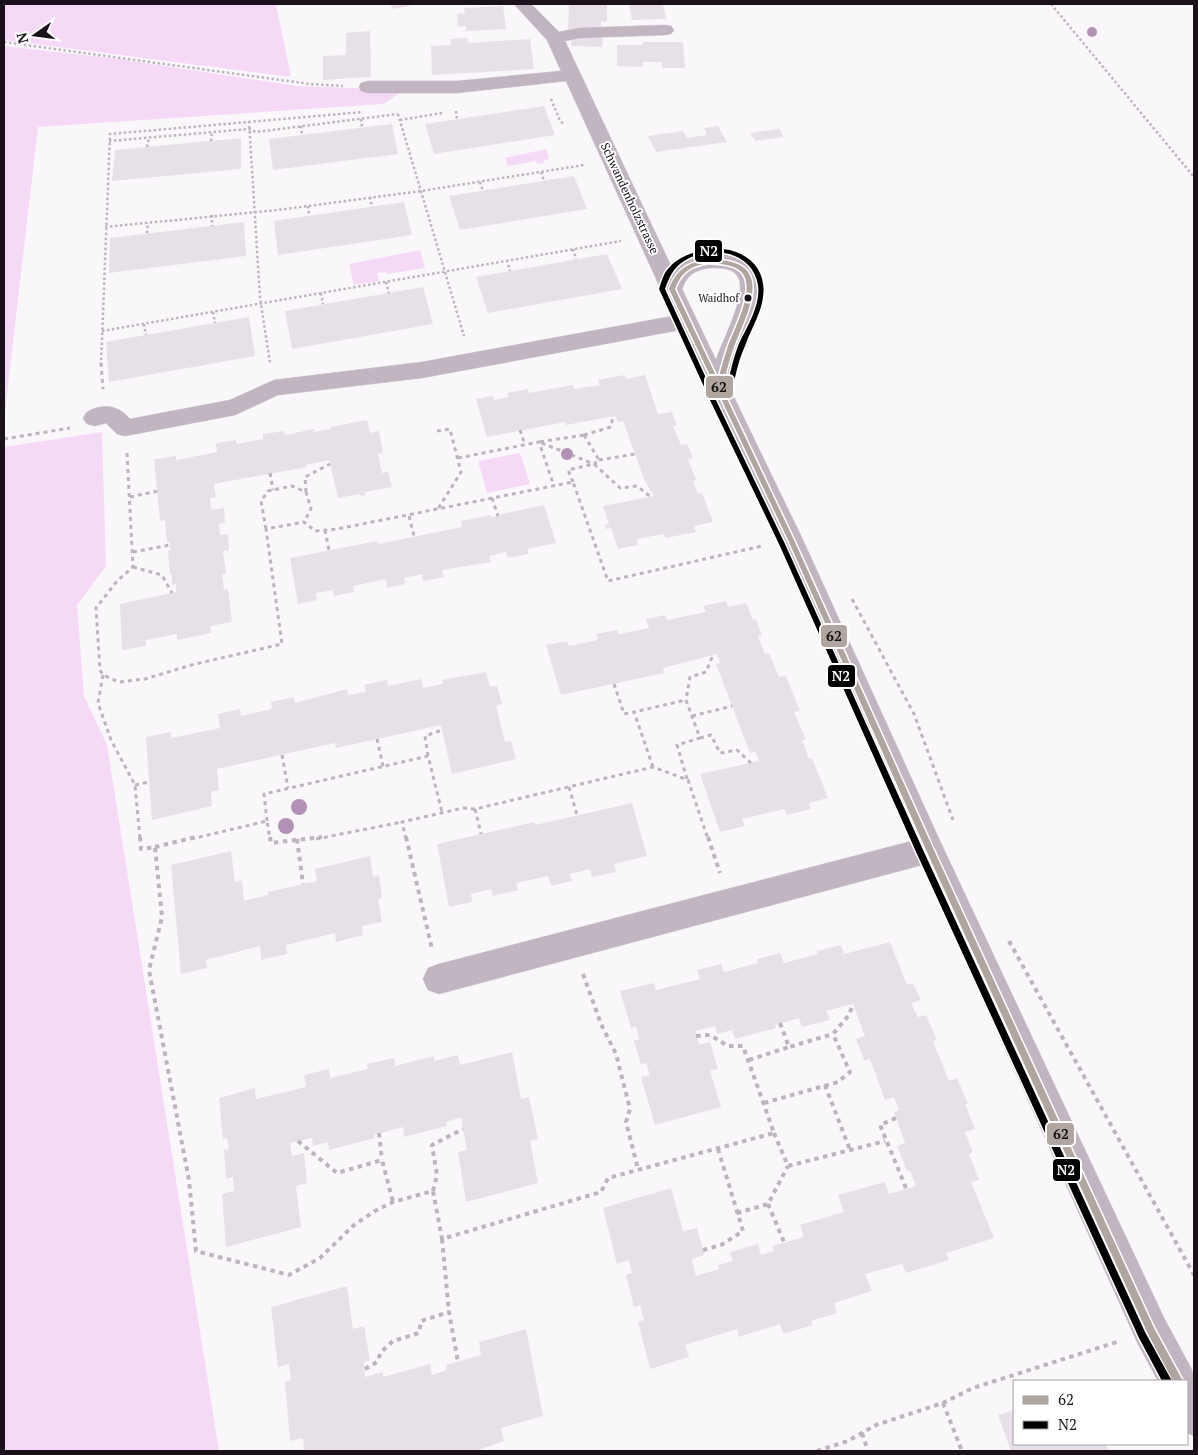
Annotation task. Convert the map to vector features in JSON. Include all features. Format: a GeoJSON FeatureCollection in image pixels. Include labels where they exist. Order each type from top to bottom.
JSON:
{"type":"FeatureCollection","features":[{"type":"Feature","properties":{"kind":"street","name":"Schwandenholzstrasse"},"geometry":{"type":"LineString","coordinates":[[531,6],[555,38],[573,75],[791,540],[930,850],[1151,1331],[1177,1380]]}},
{"type":"Feature","properties":{"kind":"street"},"geometry":{"type":"LineString","coordinates":[[555,38],[579,33],[665,30]]}},
{"type":"Feature","properties":{"kind":"street"},"geometry":{"type":"LineString","coordinates":[[368,87],[457,87],[573,75]]}},
{"type":"Feature","properties":{"kind":"street"},"geometry":{"type":"LineString","coordinates":[[672,289],[674,280],[680,272],[700,263],[722,261],[733,263],[742,268],[749,276],[751,286],[749,298],[719,389]]}},
{"type":"Feature","properties":{"kind":"street"},"geometry":{"type":"LineString","coordinates":[[95,418],[100,414],[110,414],[118,418],[125,428],[235,407],[274,388],[422,370],[687,321]]}},
{"type":"Feature","properties":{"kind":"street"},"geometry":{"type":"LineString","coordinates":[[439,979],[930,850]]}},
{"type":"Feature","properties":{"kind":"street"},"geometry":{"type":"LineString","coordinates":[[1188,1403],[1194,1417]]}},
{"type":"Feature","properties":{"kind":"path"},"geometry":{"type":"LineString","coordinates":[[1051,4],[1194,176]]}},
{"type":"Feature","properties":{"kind":"path"},"geometry":{"type":"LineString","coordinates":[[4,42],[310,84],[368,87]]}},
{"type":"Feature","properties":{"kind":"path"},"geometry":{"type":"LineString","coordinates":[[417,88],[396,109],[472,361]]}},
{"type":"Feature","properties":{"kind":"path"},"geometry":{"type":"LineString","coordinates":[[134,567],[125,428],[105,400],[101,377],[105,227],[110,134],[370,111]]}},
{"type":"Feature","properties":{"kind":"path"},"geometry":{"type":"LineString","coordinates":[[456,111],[457,119]]}},
{"type":"Feature","properties":{"kind":"path"},"geometry":{"type":"LineString","coordinates":[[400,120],[440,113]]}},
{"type":"Feature","properties":{"kind":"path"},"geometry":{"type":"LineString","coordinates":[[109,141],[249,129],[256,132],[398,114]]}},
{"type":"Feature","properties":{"kind":"path"},"geometry":{"type":"LineString","coordinates":[[361,119],[362,127]]}},
{"type":"Feature","properties":{"kind":"path"},"geometry":{"type":"LineString","coordinates":[[249,121],[261,304],[274,388]]}},
{"type":"Feature","properties":{"kind":"path"},"geometry":{"type":"LineString","coordinates":[[302,126],[302,135]]}},
{"type":"Feature","properties":{"kind":"path"},"geometry":{"type":"LineString","coordinates":[[211,141],[212,132]]}},
{"type":"Feature","properties":{"kind":"path"},"geometry":{"type":"LineString","coordinates":[[147,147],[149,138]]}},
{"type":"Feature","properties":{"kind":"path"},"geometry":{"type":"LineString","coordinates":[[105,227],[308,206],[421,191],[590,164]]}},
{"type":"Feature","properties":{"kind":"path"},"geometry":{"type":"LineString","coordinates":[[541,172],[544,181]]}},
{"type":"Feature","properties":{"kind":"path"},"geometry":{"type":"LineString","coordinates":[[480,182],[483,191]]}},
{"type":"Feature","properties":{"kind":"path"},"geometry":{"type":"LineString","coordinates":[[370,197],[372,207]]}},
{"type":"Feature","properties":{"kind":"path"},"geometry":{"type":"LineString","coordinates":[[308,206],[309,216]]}},
{"type":"Feature","properties":{"kind":"path"},"geometry":{"type":"LineString","coordinates":[[212,215],[212,226]]}},
{"type":"Feature","properties":{"kind":"path"},"geometry":{"type":"LineString","coordinates":[[148,222],[148,233]]}},
{"type":"Feature","properties":{"kind":"path"},"geometry":{"type":"LineString","coordinates":[[102,331],[625,241]]}},
{"type":"Feature","properties":{"kind":"path"},"geometry":{"type":"LineString","coordinates":[[573,249],[576,259]]}},
{"type":"Feature","properties":{"kind":"path"},"geometry":{"type":"LineString","coordinates":[[508,260],[510,271]]}},
{"type":"Feature","properties":{"kind":"path"},"geometry":{"type":"LineString","coordinates":[[386,282],[389,293]]}},
{"type":"Feature","properties":{"kind":"path"},"geometry":{"type":"LineString","coordinates":[[321,293],[323,304]]}},
{"type":"Feature","properties":{"kind":"path"},"geometry":{"type":"LineString","coordinates":[[213,312],[215,323]]}},
{"type":"Feature","properties":{"kind":"path"},"geometry":{"type":"LineString","coordinates":[[144,324],[146,335]]}},
{"type":"Feature","properties":{"kind":"path"},"geometry":{"type":"LineString","coordinates":[[458,458],[584,435],[611,428],[614,416]]}},
{"type":"Feature","properties":{"kind":"path"},"geometry":{"type":"LineString","coordinates":[[4,439],[77,427],[89,424],[95,418]]}},
{"type":"Feature","properties":{"kind":"path"},"geometry":{"type":"LineString","coordinates":[[437,431],[450,429],[461,472],[438,509]]}},
{"type":"Feature","properties":{"kind":"path"},"geometry":{"type":"LineString","coordinates":[[520,430],[525,445]]}},
{"type":"Feature","properties":{"kind":"path"},"geometry":{"type":"LineString","coordinates":[[584,435],[599,460]]}},
{"type":"Feature","properties":{"kind":"path"},"geometry":{"type":"LineString","coordinates":[[540,442],[594,464],[620,488],[637,486],[650,497]]}},
{"type":"Feature","properties":{"kind":"path"},"geometry":{"type":"LineString","coordinates":[[540,442],[554,486]]}},
{"type":"Feature","properties":{"kind":"path"},"geometry":{"type":"LineString","coordinates":[[635,454],[599,460],[594,464],[568,470],[608,581],[791,540]]}},
{"type":"Feature","properties":{"kind":"path"},"geometry":{"type":"LineString","coordinates":[[304,522],[310,509],[305,477],[330,464]]}},
{"type":"Feature","properties":{"kind":"path"},"geometry":{"type":"LineString","coordinates":[[270,474],[273,490]]}},
{"type":"Feature","properties":{"kind":"path"},"geometry":{"type":"LineString","coordinates":[[266,529],[304,522],[315,531],[325,530],[408,516],[572,482]]}},
{"type":"Feature","properties":{"kind":"path"},"geometry":{"type":"LineString","coordinates":[[134,567],[117,581],[96,608],[100,670],[104,675],[119,682],[145,678],[195,664],[282,644],[261,501],[268,491],[292,486],[306,492]]}},
{"type":"Feature","properties":{"kind":"path"},"geometry":{"type":"LineString","coordinates":[[130,497],[158,491]]}},
{"type":"Feature","properties":{"kind":"path"},"geometry":{"type":"LineString","coordinates":[[492,498],[498,516]]}},
{"type":"Feature","properties":{"kind":"path"},"geometry":{"type":"LineString","coordinates":[[408,516],[414,536]]}},
{"type":"Feature","properties":{"kind":"path"},"geometry":{"type":"LineString","coordinates":[[325,530],[329,550]]}},
{"type":"Feature","properties":{"kind":"path"},"geometry":{"type":"LineString","coordinates":[[133,552],[170,545]]}},
{"type":"Feature","properties":{"kind":"path"},"geometry":{"type":"LineString","coordinates":[[134,567],[162,575],[172,593]]}},
{"type":"Feature","properties":{"kind":"path"},"geometry":{"type":"LineString","coordinates":[[848,591],[914,714],[955,826]]}},
{"type":"Feature","properties":{"kind":"path"},"geometry":{"type":"LineString","coordinates":[[700,738],[686,700],[690,677],[706,672],[713,655]]}},
{"type":"Feature","properties":{"kind":"path"},"geometry":{"type":"LineString","coordinates":[[104,675],[98,703],[110,740],[135,785],[141,849],[267,821]]}},
{"type":"Feature","properties":{"kind":"path"},"geometry":{"type":"LineString","coordinates":[[614,684],[624,714],[686,700]]}},
{"type":"Feature","properties":{"kind":"path"},"geometry":{"type":"LineString","coordinates":[[692,716],[732,706]]}},
{"type":"Feature","properties":{"kind":"path"},"geometry":{"type":"LineString","coordinates":[[634,712],[653,767]]}},
{"type":"Feature","properties":{"kind":"path"},"geometry":{"type":"LineString","coordinates":[[442,730],[425,736],[442,813]]}},
{"type":"Feature","properties":{"kind":"path"},"geometry":{"type":"LineString","coordinates":[[730,902],[677,745],[711,735],[720,754],[738,750],[750,763]]}},
{"type":"Feature","properties":{"kind":"path"},"geometry":{"type":"LineString","coordinates":[[377,739],[383,766]]}},
{"type":"Feature","properties":{"kind":"path"},"geometry":{"type":"LineString","coordinates":[[282,755],[288,788]]}},
{"type":"Feature","properties":{"kind":"path"},"geometry":{"type":"LineString","coordinates":[[428,756],[264,794],[271,843],[297,839],[314,839],[463,808],[475,809],[653,767],[688,780]]}},
{"type":"Feature","properties":{"kind":"path"},"geometry":{"type":"LineString","coordinates":[[135,785],[149,782]]}},
{"type":"Feature","properties":{"kind":"path"},"geometry":{"type":"LineString","coordinates":[[569,787],[577,815]]}},
{"type":"Feature","properties":{"kind":"path"},"geometry":{"type":"LineString","coordinates":[[475,809],[481,834]]}},
{"type":"Feature","properties":{"kind":"path"},"geometry":{"type":"LineString","coordinates":[[402,822],[439,979]]}},
{"type":"Feature","properties":{"kind":"path"},"geometry":{"type":"LineString","coordinates":[[297,839],[303,884]]}},
{"type":"Feature","properties":{"kind":"path"},"geometry":{"type":"LineString","coordinates":[[155,847],[162,917],[149,970],[189,1180],[196,1251],[289,1275],[320,1258],[354,1225],[393,1202],[433,1191]]}},
{"type":"Feature","properties":{"kind":"path"},"geometry":{"type":"LineString","coordinates":[[1006,935],[1194,1275]]}},
{"type":"Feature","properties":{"kind":"path"},"geometry":{"type":"LineString","coordinates":[[544,951],[585,975],[602,1024],[616,1054],[630,1109],[626,1122],[638,1169]]}},
{"type":"Feature","properties":{"kind":"path"},"geometry":{"type":"LineString","coordinates":[[749,1060],[833,1034],[850,1015],[853,1004]]}},
{"type":"Feature","properties":{"kind":"path"},"geometry":{"type":"LineString","coordinates":[[780,1023],[789,1047]]}},
{"type":"Feature","properties":{"kind":"path"},"geometry":{"type":"LineString","coordinates":[[764,1103],[838,1082],[850,1072],[833,1034]]}},
{"type":"Feature","properties":{"kind":"path"},"geometry":{"type":"LineString","coordinates":[[696,1036],[710,1035],[728,1046],[743,1046],[774,1133],[788,1166]]}},
{"type":"Feature","properties":{"kind":"path"},"geometry":{"type":"LineString","coordinates":[[824,1085],[850,1150]]}},
{"type":"Feature","properties":{"kind":"path"},"geometry":{"type":"LineString","coordinates":[[896,1118],[880,1125],[906,1188]]}},
{"type":"Feature","properties":{"kind":"path"},"geometry":{"type":"LineString","coordinates":[[458,1362],[449,1312],[442,1239],[433,1191],[437,1175],[432,1145],[463,1129]]}},
{"type":"Feature","properties":{"kind":"path"},"geometry":{"type":"LineString","coordinates":[[442,1239],[601,1192],[608,1178],[774,1133]]}},
{"type":"Feature","properties":{"kind":"path"},"geometry":{"type":"LineString","coordinates":[[379,1134],[382,1160],[393,1202]]}},
{"type":"Feature","properties":{"kind":"path"},"geometry":{"type":"LineString","coordinates":[[298,1141],[337,1173],[382,1160]]}},
{"type":"Feature","properties":{"kind":"path"},"geometry":{"type":"LineString","coordinates":[[737,1213],[768,1204],[788,1166],[885,1141]]}},
{"type":"Feature","properties":{"kind":"path"},"geometry":{"type":"LineString","coordinates":[[704,1250],[721,1245],[743,1231],[718,1149]]}},
{"type":"Feature","properties":{"kind":"path"},"geometry":{"type":"LineString","coordinates":[[768,1204],[784,1242]]}},
{"type":"Feature","properties":{"kind":"path"},"geometry":{"type":"LineString","coordinates":[[364,1369],[377,1362],[381,1352],[393,1341],[419,1333],[421,1321],[449,1312]]}},
{"type":"Feature","properties":{"kind":"path"},"geometry":{"type":"LineString","coordinates":[[817,1451],[848,1441],[876,1425],[943,1403],[973,1388],[1151,1331]]}},
{"type":"Feature","properties":{"kind":"path"},"geometry":{"type":"LineString","coordinates":[[943,1403],[962,1451]]}},
{"type":"Feature","properties":{"kind":"path"},"geometry":{"type":"LineString","coordinates":[[862,1433],[868,1451]]}},
{"type":"Feature","properties":{"kind":"shaded area"},"geometry":{"type":"Polygon","coordinates":[[[4,4],[276,4],[291,77],[4,40],[4,4]]]}},
{"type":"Feature","properties":{"kind":"shaded area"},"geometry":{"type":"Polygon","coordinates":[[[4,46],[118,59],[298,86],[405,90],[383,104],[38,127],[4,420],[4,46]]]}},
{"type":"Feature","properties":{"kind":"shaded area"},"geometry":{"type":"Polygon","coordinates":[[[546,149],[549,159],[544,160],[545,163],[538,164],[536,161],[508,166],[505,158],[546,149]]]}},
{"type":"Feature","properties":{"kind":"shaded area"},"geometry":{"type":"Polygon","coordinates":[[[420,250],[425,268],[387,274],[386,272],[377,273],[379,281],[354,285],[349,264],[420,250]]]}},
{"type":"Feature","properties":{"kind":"shaded area"},"geometry":{"type":"Polygon","coordinates":[[[102,432],[106,566],[77,605],[84,696],[107,745],[219,1451],[4,1451],[4,447],[102,432]]]}},
{"type":"Feature","properties":{"kind":"shaded area"},"geometry":{"type":"Polygon","coordinates":[[[520,453],[530,484],[487,493],[478,461],[520,453]]]}},
{"type":"Feature","properties":{"kind":"building"},"geometry":{"type":"Polygon","coordinates":[[[390,4],[413,4],[413,5],[393,9],[390,4]]]}},
{"type":"Feature","properties":{"kind":"building"},"geometry":{"type":"Polygon","coordinates":[[[569,4],[607,4],[607,22],[601,21],[601,29],[568,29],[569,4]]]}},
{"type":"Feature","properties":{"kind":"building"},"geometry":{"type":"Polygon","coordinates":[[[629,4],[663,4],[666,19],[632,20],[629,4]]]}},
{"type":"Feature","properties":{"kind":"building"},"geometry":{"type":"Polygon","coordinates":[[[503,6],[506,29],[466,31],[466,26],[458,27],[457,14],[465,13],[464,8],[503,6]]]}},
{"type":"Feature","properties":{"kind":"building"},"geometry":{"type":"Polygon","coordinates":[[[370,31],[371,77],[323,80],[323,56],[346,55],[346,33],[370,31]]]}},
{"type":"Feature","properties":{"kind":"building"},"geometry":{"type":"Polygon","coordinates":[[[572,37],[603,38],[602,47],[571,46],[572,37]]]}},
{"type":"Feature","properties":{"kind":"building"},"geometry":{"type":"Polygon","coordinates":[[[467,38],[468,43],[530,39],[534,69],[432,75],[431,46],[451,45],[450,39],[467,38]]]}},
{"type":"Feature","properties":{"kind":"building"},"geometry":{"type":"Polygon","coordinates":[[[643,42],[683,42],[685,68],[662,68],[662,62],[643,62],[643,67],[617,66],[617,45],[643,45],[643,42]]]}},
{"type":"Feature","properties":{"kind":"building"},"geometry":{"type":"Polygon","coordinates":[[[544,106],[555,135],[434,154],[425,124],[544,106]]]}},
{"type":"Feature","properties":{"kind":"building"},"geometry":{"type":"Polygon","coordinates":[[[392,124],[398,154],[273,170],[269,139],[392,124]]]}},
{"type":"Feature","properties":{"kind":"building"},"geometry":{"type":"Polygon","coordinates":[[[718,126],[727,142],[656,152],[648,136],[683,131],[687,138],[707,135],[704,128],[718,126]]]}},
{"type":"Feature","properties":{"kind":"building"},"geometry":{"type":"Polygon","coordinates":[[[779,129],[784,137],[755,141],[750,133],[779,129]]]}},
{"type":"Feature","properties":{"kind":"building"},"geometry":{"type":"Polygon","coordinates":[[[241,138],[241,169],[112,181],[115,150],[241,138]]]}},
{"type":"Feature","properties":{"kind":"building"},"geometry":{"type":"Polygon","coordinates":[[[574,176],[587,209],[460,230],[449,196],[574,176]]]}},
{"type":"Feature","properties":{"kind":"building"},"geometry":{"type":"Polygon","coordinates":[[[404,202],[412,235],[278,255],[274,221],[404,202]]]}},
{"type":"Feature","properties":{"kind":"building"},"geometry":{"type":"Polygon","coordinates":[[[244,222],[246,256],[109,273],[110,238],[244,222]]]}},
{"type":"Feature","properties":{"kind":"building"},"geometry":{"type":"Polygon","coordinates":[[[607,254],[622,289],[488,313],[476,277],[607,254]]]}},
{"type":"Feature","properties":{"kind":"building"},"geometry":{"type":"Polygon","coordinates":[[[423,287],[433,324],[292,349],[285,311],[423,287]]]}},
{"type":"Feature","properties":{"kind":"building"},"geometry":{"type":"Polygon","coordinates":[[[249,317],[255,356],[109,382],[106,342],[249,317]]]}},
{"type":"Feature","properties":{"kind":"building"},"geometry":{"type":"Polygon","coordinates":[[[625,375],[626,379],[645,375],[658,414],[672,412],[677,425],[673,426],[681,445],[687,444],[693,458],[688,459],[696,480],[693,481],[698,494],[702,493],[713,522],[694,526],[696,532],[666,538],[664,534],[636,539],[638,545],[618,549],[611,528],[606,529],[605,525],[609,524],[603,506],[654,496],[645,481],[623,421],[618,422],[615,416],[566,425],[565,422],[487,437],[476,399],[493,396],[494,400],[509,397],[507,393],[528,389],[529,393],[573,385],[574,389],[600,385],[598,380],[625,375]]]}},
{"type":"Feature","properties":{"kind":"building"},"geometry":{"type":"Polygon","coordinates":[[[367,420],[370,433],[379,431],[383,453],[378,454],[382,473],[388,472],[392,487],[365,492],[366,495],[360,496],[360,494],[338,498],[329,460],[306,465],[307,467],[214,484],[216,497],[210,498],[211,510],[224,508],[225,522],[219,524],[220,535],[228,534],[229,550],[223,551],[226,574],[222,575],[224,590],[228,589],[232,622],[210,626],[211,633],[177,640],[177,634],[146,640],[146,646],[122,650],[120,604],[176,592],[176,584],[172,585],[172,574],[170,575],[168,550],[170,550],[170,542],[167,542],[165,520],[160,521],[154,459],[176,456],[176,460],[217,452],[216,443],[236,440],[237,444],[263,439],[263,434],[284,431],[285,435],[314,429],[314,432],[367,420]]]}},
{"type":"Feature","properties":{"kind":"building"},"geometry":{"type":"Polygon","coordinates":[[[544,505],[556,543],[527,549],[529,554],[508,558],[506,552],[489,556],[491,562],[442,570],[444,577],[423,581],[422,574],[404,578],[405,584],[387,588],[386,579],[353,586],[354,592],[334,596],[333,590],[316,593],[317,600],[298,604],[290,558],[377,541],[378,544],[462,527],[461,521],[491,515],[491,517],[498,516],[544,505]]]}},
{"type":"Feature","properties":{"kind":"building"},"geometry":{"type":"Polygon","coordinates":[[[726,601],[728,607],[746,603],[753,620],[756,619],[762,635],[758,636],[765,654],[769,653],[779,677],[786,676],[800,711],[794,712],[806,740],[802,740],[809,759],[812,758],[828,798],[809,803],[811,809],[787,815],[784,809],[742,819],[745,826],[720,832],[700,774],[759,761],[755,751],[750,753],[716,664],[720,663],[717,654],[663,668],[664,673],[561,695],[546,645],[567,641],[569,646],[598,640],[596,634],[617,630],[619,634],[649,628],[646,619],[665,615],[667,620],[706,612],[703,606],[726,601]]]}},
{"type":"Feature","properties":{"kind":"building"},"geometry":{"type":"Polygon","coordinates":[[[486,672],[490,687],[497,686],[502,704],[496,706],[505,742],[511,741],[516,759],[452,774],[441,725],[336,748],[335,743],[217,769],[219,790],[211,792],[212,806],[152,820],[146,737],[171,732],[171,738],[220,728],[218,714],[240,709],[241,716],[272,709],[271,702],[294,697],[295,703],[347,689],[348,695],[366,692],[364,685],[387,680],[388,686],[421,679],[423,688],[443,684],[442,680],[486,672]]]}},
{"type":"Feature","properties":{"kind":"building"},"geometry":{"type":"Polygon","coordinates":[[[632,803],[647,856],[614,864],[616,872],[592,877],[590,869],[570,874],[572,881],[551,886],[548,876],[516,883],[518,890],[493,896],[491,889],[471,894],[472,902],[449,907],[437,844],[534,822],[535,825],[632,803]]]}},
{"type":"Feature","properties":{"kind":"building"},"geometry":{"type":"Polygon","coordinates":[[[231,851],[235,882],[242,880],[244,901],[268,895],[268,892],[317,881],[315,869],[370,856],[373,877],[379,875],[382,898],[378,899],[382,922],[362,926],[363,935],[336,942],[335,933],[286,945],[287,954],[261,960],[260,946],[206,960],[207,968],[181,974],[171,865],[231,851]]]}},
{"type":"Feature","properties":{"kind":"building"},"geometry":{"type":"Polygon","coordinates":[[[890,942],[907,985],[913,983],[921,1000],[911,1003],[918,1017],[926,1015],[937,1040],[933,1041],[949,1081],[957,1078],[968,1104],[965,1104],[975,1129],[965,1132],[973,1152],[969,1154],[979,1180],[971,1182],[994,1238],[946,1253],[949,1260],[906,1273],[902,1264],[865,1274],[872,1291],[834,1303],[837,1313],[811,1321],[813,1325],[783,1334],[780,1324],[739,1337],[737,1329],[685,1345],[689,1357],[650,1369],[638,1322],[644,1320],[640,1305],[634,1307],[626,1275],[632,1273],[629,1260],[617,1264],[603,1208],[671,1188],[683,1231],[697,1228],[704,1255],[692,1259],[696,1276],[719,1269],[718,1265],[733,1261],[730,1252],[758,1244],[761,1255],[774,1251],[772,1246],[804,1237],[800,1225],[844,1212],[838,1195],[885,1182],[889,1194],[916,1186],[910,1171],[907,1171],[897,1146],[905,1143],[894,1112],[899,1110],[894,1097],[885,1100],[870,1059],[864,1060],[856,1039],[865,1036],[853,1004],[826,1011],[830,1020],[802,1027],[799,1018],[775,1025],[776,1028],[735,1039],[732,1030],[717,1034],[715,1026],[695,1031],[699,1045],[710,1042],[718,1069],[710,1071],[721,1107],[655,1125],[641,1077],[650,1075],[646,1063],[641,1064],[634,1041],[639,1039],[636,1026],[631,1028],[620,991],[654,983],[656,990],[700,979],[697,970],[721,964],[724,972],[758,963],[757,959],[780,953],[784,963],[818,954],[817,951],[841,945],[844,954],[890,942]]]}},
{"type":"Feature","properties":{"kind":"building"},"geometry":{"type":"Polygon","coordinates":[[[512,1052],[521,1099],[529,1097],[538,1139],[530,1141],[538,1183],[466,1202],[458,1152],[467,1150],[461,1117],[446,1122],[447,1126],[404,1137],[403,1127],[374,1135],[375,1138],[329,1150],[328,1142],[313,1146],[312,1138],[290,1143],[292,1156],[304,1153],[307,1183],[296,1186],[301,1227],[226,1247],[222,1194],[234,1191],[233,1177],[226,1179],[224,1150],[229,1149],[227,1138],[223,1139],[219,1098],[255,1088],[256,1099],[306,1087],[304,1075],[329,1069],[330,1078],[368,1069],[367,1064],[394,1058],[395,1066],[434,1056],[434,1061],[458,1055],[460,1065],[512,1052]]]}},
{"type":"Feature","properties":{"kind":"building"},"geometry":{"type":"Polygon","coordinates":[[[347,1286],[353,1329],[364,1326],[370,1360],[364,1362],[365,1377],[383,1372],[383,1377],[430,1364],[432,1375],[447,1370],[446,1365],[481,1355],[479,1342],[526,1329],[543,1416],[501,1428],[504,1441],[475,1451],[304,1451],[303,1438],[290,1441],[285,1382],[291,1380],[289,1364],[278,1367],[271,1307],[347,1286]]]}},
{"type":"Feature","properties":{"kind":"building"},"geometry":{"type":"Polygon","coordinates":[[[1013,1410],[1013,1445],[1106,1445],[1109,1451],[1011,1451],[998,1415],[1013,1410]]]}},
{"type":"Feature","properties":{"kind":"transit line","name":"N2"},"geometry":{"type":"LineString","coordinates":[[709,391],[662,289],[668,272],[681,260],[696,253],[714,250],[731,252],[746,259],[756,270],[761,286],[757,310],[741,347],[730,387]]}},
{"type":"Feature","properties":{"kind":"transit line","name":"62"},"geometry":{"type":"LineString","coordinates":[[709,261],[729,263],[742,269],[748,278],[750,289],[748,301],[730,349],[719,388],[672,289],[681,272],[696,264],[709,261]]}},
{"type":"Feature","properties":{"kind":"transit line","name":"62"},"geometry":{"type":"LineString","coordinates":[[719,388],[791,540],[930,850],[1151,1331],[1177,1380]]}},
{"type":"Feature","properties":{"kind":"transit line","name":"N2"},"geometry":{"type":"LineString","coordinates":[[711,396],[782,544],[921,854],[1142,1335],[1166,1380]]}},
{"type":"Feature","properties":{"kind":"place","name":"Waidhof"},"geometry":{"type":"Point","coordinates":[748,298]}}]}
